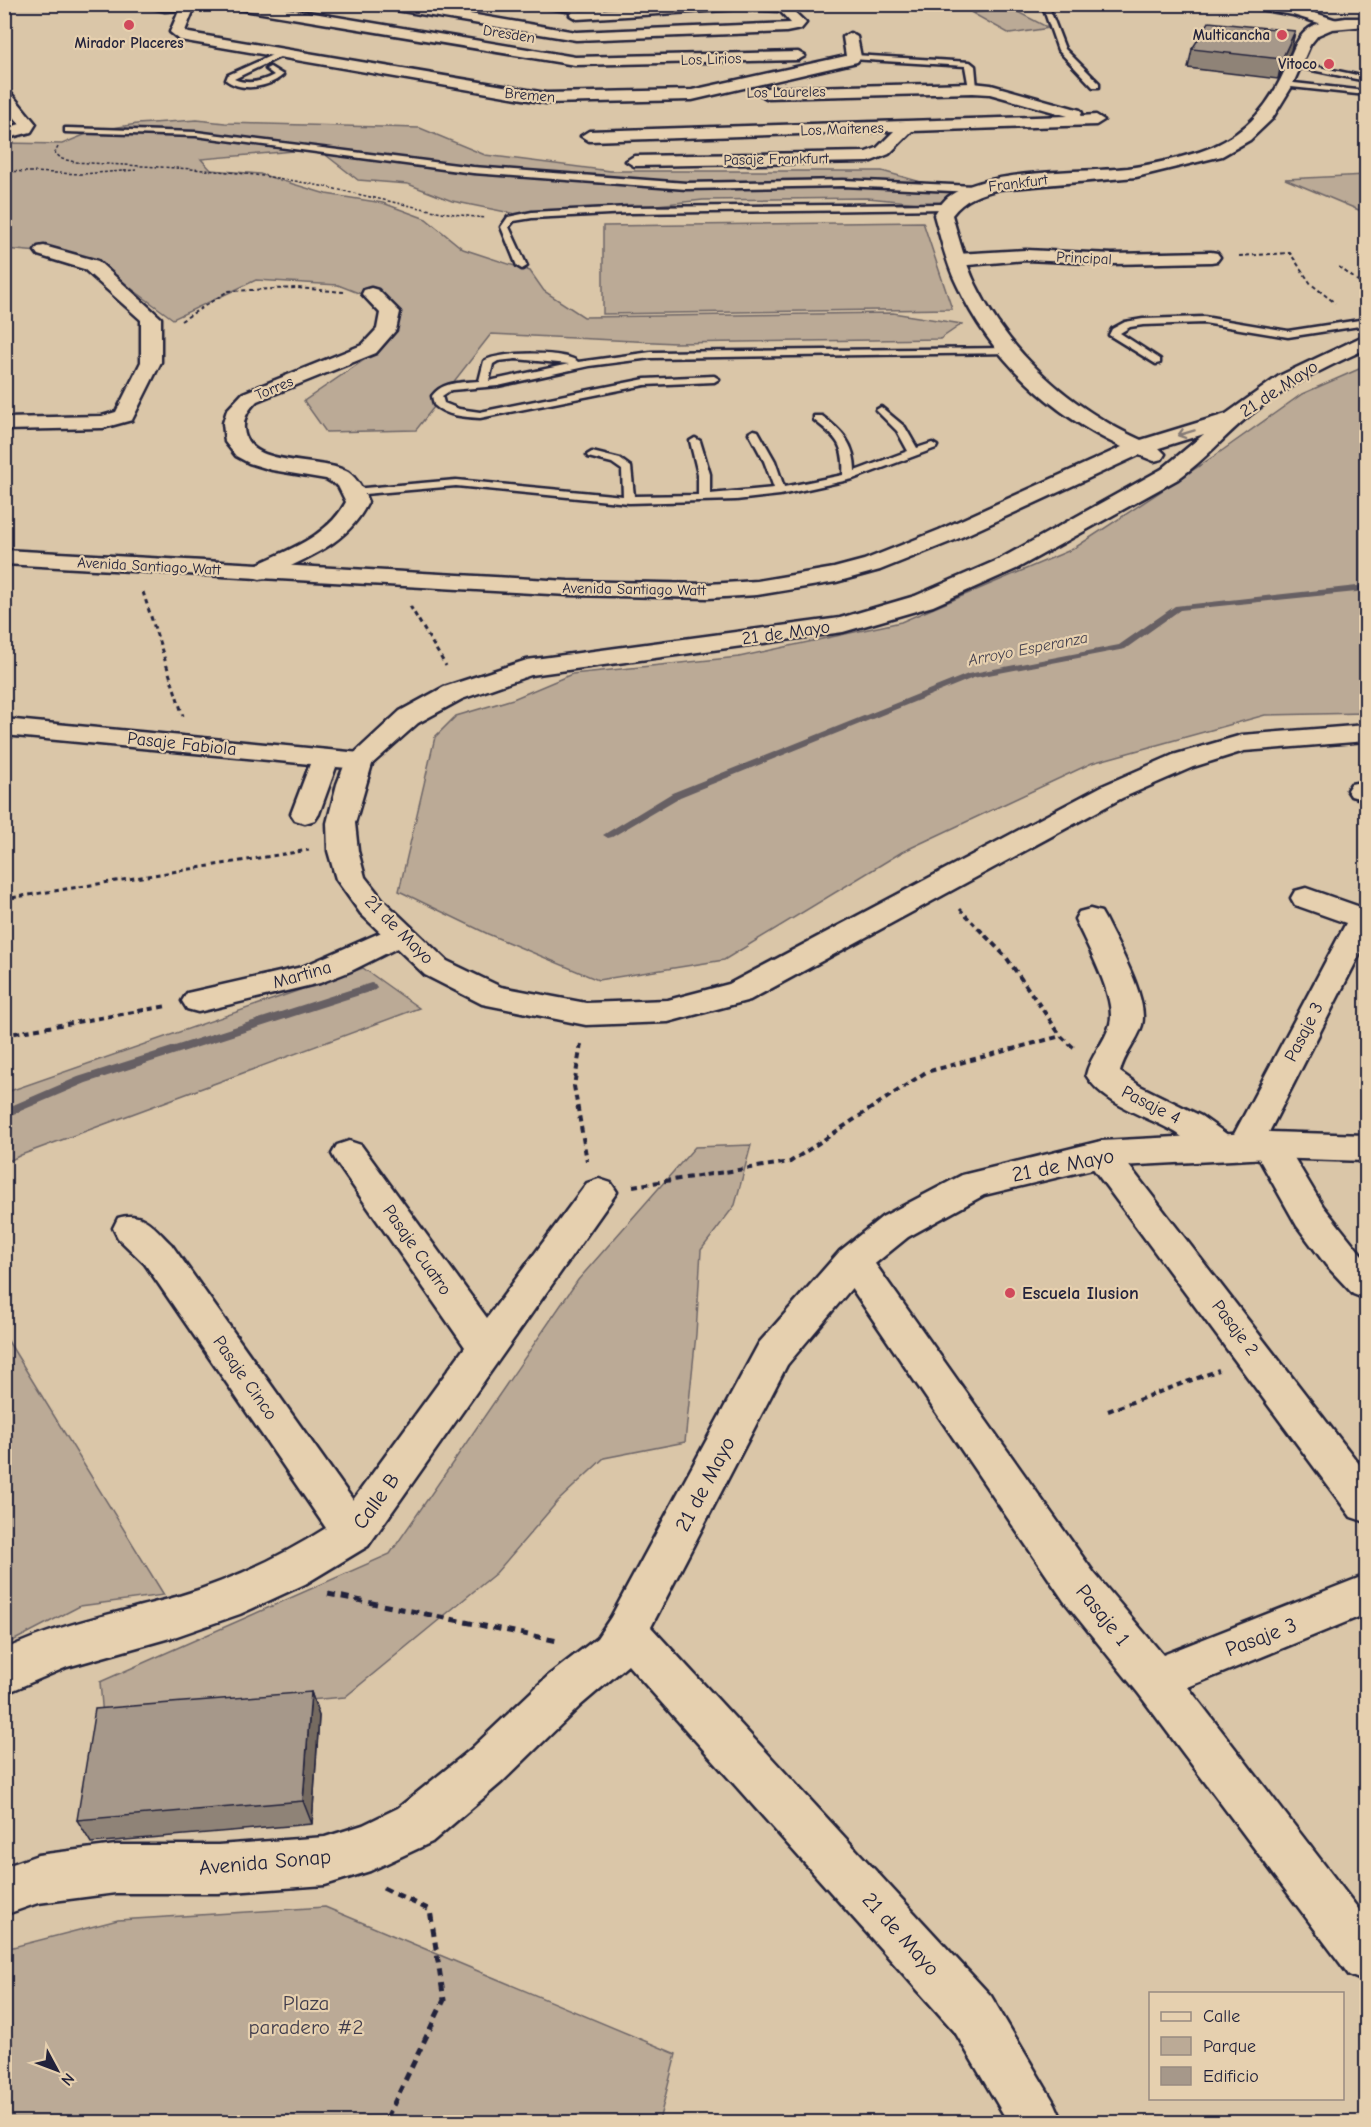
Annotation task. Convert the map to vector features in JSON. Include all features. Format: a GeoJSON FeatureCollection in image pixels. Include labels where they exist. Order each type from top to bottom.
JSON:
{"type":"FeatureCollection","features":[{"type":"Feature","properties":{"kind":"street","name":"Dresden"},"geometry":{"type":"LineString","coordinates":[[232,4],[568,60]]}},
{"type":"Feature","properties":{"kind":"street"},"geometry":{"type":"LineString","coordinates":[[384,4],[572,39],[786,28],[799,23],[784,8],[741,5],[575,9],[548,4]]}},
{"type":"Feature","properties":{"kind":"street"},"geometry":{"type":"LineString","coordinates":[[1254,4],[1296,11],[1335,24]]}},
{"type":"Feature","properties":{"kind":"street","name":"Bremen"},"geometry":{"type":"LineString","coordinates":[[188,7],[177,32],[185,37],[531,98],[692,95],[854,57]]}},
{"type":"Feature","properties":{"kind":"street"},"geometry":{"type":"LineString","coordinates":[[568,60],[562,54],[562,49],[581,29],[575,9]]}},
{"type":"Feature","properties":{"kind":"street","name":"Frankfurt"},"geometry":{"type":"LineString","coordinates":[[946,207],[952,200],[974,189],[1008,182],[1130,173],[1205,156],[1236,143],[1255,129],[1267,116],[1303,45],[1314,31],[1335,24],[1366,22]]}},
{"type":"Feature","properties":{"kind":"street"},"geometry":{"type":"LineString","coordinates":[[850,37],[854,57]]}},
{"type":"Feature","properties":{"kind":"street"},"geometry":{"type":"LineString","coordinates":[[541,56],[572,39]]}},
{"type":"Feature","properties":{"kind":"street","name":"Los Lirios"},"geometry":{"type":"LineString","coordinates":[[568,60],[591,63],[826,55],[854,57]]}},
{"type":"Feature","properties":{"kind":"street","name":"Los Laureles"},"geometry":{"type":"LineString","coordinates":[[692,95],[972,88],[1038,102],[1096,120]]}},
{"type":"Feature","properties":{"kind":"street","name":"Los Laureles"},"geometry":{"type":"LineString","coordinates":[[826,130],[879,90]]}},
{"type":"Feature","properties":{"kind":"street"},"geometry":{"type":"LineString","coordinates":[[4,94],[28,124],[25,129],[10,133]]}},
{"type":"Feature","properties":{"kind":"street"},"geometry":{"type":"LineString","coordinates":[[1014,124],[1038,102]]}},
{"type":"Feature","properties":{"kind":"street","name":"Los Maitenes"},"geometry":{"type":"LineString","coordinates":[[588,136],[1096,120]]}},
{"type":"Feature","properties":{"kind":"street","name":"Pasaje Frankfurt"},"geometry":{"type":"LineString","coordinates":[[634,161],[869,157],[883,151],[907,127]]}},
{"type":"Feature","properties":{"kind":"street"},"geometry":{"type":"LineString","coordinates":[[946,207],[943,215],[966,285],[985,319],[1023,369],[1068,409],[1089,423],[1183,466]]}},
{"type":"Feature","properties":{"kind":"street"},"geometry":{"type":"LineString","coordinates":[[4,424],[103,422],[120,419],[128,412],[151,362],[151,318],[91,265],[44,251]]}},
{"type":"Feature","properties":{"kind":"street","name":"Principal"},"geometry":{"type":"LineString","coordinates":[[957,260],[1026,255],[1112,260],[1211,257]]}},
{"type":"Feature","properties":{"kind":"street","name":"Torres"},"geometry":{"type":"LineString","coordinates":[[353,492],[348,483],[335,475],[264,461],[242,453],[234,443],[234,418],[239,407],[250,397],[369,349],[386,330],[390,312],[370,294]]}},
{"type":"Feature","properties":{"kind":"street","name":"21 de Mayo"},"geometry":{"type":"LineString","coordinates":[[1366,342],[1322,360],[1262,396],[1233,418],[1183,466],[1008,564],[924,601],[843,625],[527,668],[453,693],[409,717],[360,762],[351,784],[341,823],[343,851],[351,879],[372,907],[436,968],[493,996],[586,1014],[668,1011],[739,992],[1112,792],[1183,761],[1242,743],[1366,733]]}},
{"type":"Feature","properties":{"kind":"street","name":"Avenida Santiago Watt"},"geometry":{"type":"LineString","coordinates":[[4,557],[568,588],[708,591],[800,582],[845,572],[908,552],[1138,447],[1233,418]]}},
{"type":"Feature","properties":{"kind":"street"},"geometry":{"type":"LineString","coordinates":[[260,572],[319,544],[338,531],[352,516],[357,502],[353,492]]}},
{"type":"Feature","properties":{"kind":"street"},"geometry":{"type":"LineString","coordinates":[[306,574],[319,544]]}},
{"type":"Feature","properties":{"kind":"street","name":"Pasaje Fabiola"},"geometry":{"type":"LineString","coordinates":[[4,727],[360,762]]}},
{"type":"Feature","properties":{"kind":"street"},"geometry":{"type":"LineString","coordinates":[[305,814],[326,758]]}},
{"type":"Feature","properties":{"kind":"street"},"geometry":{"type":"LineString","coordinates":[[1306,898],[1365,919]]}},
{"type":"Feature","properties":{"kind":"street","name":"Pasaje 3"},"geometry":{"type":"LineString","coordinates":[[1245,1146],[1365,919]]}},
{"type":"Feature","properties":{"kind":"street","name":"Pasaje 4"},"geometry":{"type":"LineString","coordinates":[[1090,920],[1128,1008],[1125,1027],[1104,1063],[1103,1075],[1130,1096],[1245,1146]]}},
{"type":"Feature","properties":{"kind":"street","name":"Martina"},"geometry":{"type":"LineString","coordinates":[[198,1001],[309,976],[340,964],[400,934]]}},
{"type":"Feature","properties":{"kind":"street"},"geometry":{"type":"LineString","coordinates":[[1245,1146],[1310,1216],[1339,1255],[1366,1284]]}},
{"type":"Feature","properties":{"kind":"street","name":"21 de Mayo"},"geometry":{"type":"LineString","coordinates":[[1037,2122],[973,2014],[619,1642],[773,1354],[852,1261],[895,1227],[974,1184],[1101,1154],[1245,1146],[1366,1148]]}},
{"type":"Feature","properties":{"kind":"street","name":"Pasaje Cuatro"},"geometry":{"type":"LineString","coordinates":[[349,1154],[486,1346]]}},
{"type":"Feature","properties":{"kind":"street","name":"Pasaje 2"},"geometry":{"type":"LineString","coordinates":[[1101,1154],[1366,1504]]}},
{"type":"Feature","properties":{"kind":"street","name":"Calle B"},"geometry":{"type":"LineString","coordinates":[[4,1673],[20,1664],[83,1641],[178,1616],[272,1582],[318,1557],[353,1533],[599,1192]]}},
{"type":"Feature","properties":{"kind":"street","name":"Pasaje Cinco"},"geometry":{"type":"LineString","coordinates":[[131,1228],[158,1254],[353,1533]]}},
{"type":"Feature","properties":{"kind":"street","name":"Pasaje 1"},"geometry":{"type":"LineString","coordinates":[[852,1261],[1079,1587],[1155,1679],[1366,1958]]}},
{"type":"Feature","properties":{"kind":"street","name":"Pasaje 3"},"geometry":{"type":"LineString","coordinates":[[1155,1679],[1366,1594]]}},
{"type":"Feature","properties":{"kind":"street","name":"Avenida Sonap"},"geometry":{"type":"LineString","coordinates":[[4,1891],[38,1879],[116,1869],[218,1869],[325,1861],[370,1847],[414,1825],[486,1766],[619,1642]]}},
{"type":"Feature","properties":{"kind":"lane"},"geometry":{"type":"LineString","coordinates":[[140,4],[165,9],[188,7]]}},
{"type":"Feature","properties":{"kind":"lane"},"geometry":{"type":"LineString","coordinates":[[1048,4],[1047,10],[1062,51],[1096,85]]}},
{"type":"Feature","properties":{"kind":"lane"},"geometry":{"type":"LineString","coordinates":[[270,69],[279,75],[263,83],[244,85],[230,80],[282,54]]}},
{"type":"Feature","properties":{"kind":"lane"},"geometry":{"type":"LineString","coordinates":[[854,57],[967,64],[971,66],[972,88]]}},
{"type":"Feature","properties":{"kind":"lane"},"geometry":{"type":"LineString","coordinates":[[1295,64],[1366,79]]}},
{"type":"Feature","properties":{"kind":"lane"},"geometry":{"type":"LineString","coordinates":[[1285,84],[1366,93]]}},
{"type":"Feature","properties":{"kind":"lane"},"geometry":{"type":"LineString","coordinates":[[68,130],[196,134],[473,170],[669,185],[712,187],[843,183],[974,189]]}},
{"type":"Feature","properties":{"kind":"lane"},"geometry":{"type":"LineString","coordinates":[[522,266],[505,227],[511,219],[532,215],[629,210],[946,207]]}},
{"type":"Feature","properties":{"kind":"lane"},"geometry":{"type":"LineString","coordinates":[[1156,361],[1118,338],[1114,335],[1115,331],[1128,324],[1143,322],[1204,320],[1288,334],[1366,322]]}},
{"type":"Feature","properties":{"kind":"lane"},"geometry":{"type":"LineString","coordinates":[[714,379],[645,382],[480,415],[453,412],[439,405],[437,396],[442,390],[456,386],[483,385],[589,363],[651,355],[1009,351]]}},
{"type":"Feature","properties":{"kind":"lane"},"geometry":{"type":"LineString","coordinates":[[483,385],[488,363],[504,356],[589,363]]}},
{"type":"Feature","properties":{"kind":"lane"},"geometry":{"type":"LineString","coordinates":[[881,410],[901,429],[915,453]]}},
{"type":"Feature","properties":{"kind":"lane"},"geometry":{"type":"LineString","coordinates":[[818,418],[840,435],[851,454],[849,477]]}},
{"type":"Feature","properties":{"kind":"lane"},"geometry":{"type":"LineString","coordinates":[[754,433],[776,472],[780,492]]}},
{"type":"Feature","properties":{"kind":"lane"},"geometry":{"type":"LineString","coordinates":[[695,441],[704,474],[704,499]]}},
{"type":"Feature","properties":{"kind":"lane"},"geometry":{"type":"LineString","coordinates":[[353,492],[456,483],[629,500],[704,499],[780,492],[849,477],[932,446]]}},
{"type":"Feature","properties":{"kind":"lane"},"geometry":{"type":"LineString","coordinates":[[592,455],[616,461],[627,469],[629,500]]}},
{"type":"Feature","properties":{"kind":"path"},"geometry":{"type":"LineString","coordinates":[[10,133],[41,134],[56,138],[61,142],[55,153],[62,159],[75,162],[259,176],[430,208],[454,215],[511,219]]}},
{"type":"Feature","properties":{"kind":"path"},"geometry":{"type":"LineString","coordinates":[[4,171],[82,174],[152,169]]}},
{"type":"Feature","properties":{"kind":"path"},"geometry":{"type":"LineString","coordinates":[[1211,257],[1290,253],[1311,284],[1336,304]]}},
{"type":"Feature","properties":{"kind":"path"},"geometry":{"type":"LineString","coordinates":[[1339,267],[1366,286]]}},
{"type":"Feature","properties":{"kind":"path"},"geometry":{"type":"LineString","coordinates":[[152,339],[228,291],[297,288],[370,294]]}},
{"type":"Feature","properties":{"kind":"path"},"geometry":{"type":"LineString","coordinates":[[135,566],[192,745]]}},
{"type":"Feature","properties":{"kind":"path"},"geometry":{"type":"LineString","coordinates":[[393,578],[447,667],[438,672]]}},
{"type":"Feature","properties":{"kind":"path"},"geometry":{"type":"LineString","coordinates":[[4,899],[312,850]]}},
{"type":"Feature","properties":{"kind":"path"},"geometry":{"type":"LineString","coordinates":[[938,887],[1006,957],[1061,1036],[1103,1075]]}},
{"type":"Feature","properties":{"kind":"path"},"geometry":{"type":"LineString","coordinates":[[4,1035],[198,1001]]}},
{"type":"Feature","properties":{"kind":"path"},"geometry":{"type":"LineString","coordinates":[[586,1014],[574,1086],[584,1153],[599,1192],[790,1162],[926,1072],[1061,1036]]}},
{"type":"Feature","properties":{"kind":"path"},"geometry":{"type":"LineString","coordinates":[[1108,1411],[1256,1357]]}},
{"type":"Feature","properties":{"kind":"path"},"geometry":{"type":"LineString","coordinates":[[272,1582],[619,1642]]}},
{"type":"Feature","properties":{"kind":"path"},"geometry":{"type":"LineString","coordinates":[[325,1861],[430,1910],[444,2000],[385,2122]]}},
{"type":"Feature","properties":{"kind":"green space"},"geometry":{"type":"Polygon","coordinates":[[[1009,8],[1049,28],[1010,34],[972,13],[1009,8]]]}},
{"type":"Feature","properties":{"kind":"green space"},"geometry":{"type":"Polygon","coordinates":[[[197,120],[225,123],[420,128],[485,155],[610,171],[882,171],[960,193],[938,205],[868,198],[703,200],[535,218],[452,201],[408,184],[358,180],[318,149],[201,159],[211,170],[260,174],[326,194],[383,203],[426,219],[463,249],[530,271],[544,291],[584,317],[893,313],[962,324],[940,339],[675,343],[491,334],[416,430],[326,432],[304,401],[380,349],[384,303],[338,285],[256,280],[173,319],[99,265],[39,252],[5,249],[4,143],[62,144],[94,131],[137,124],[197,120]]]}},
{"type":"Feature","properties":{"kind":"green space"},"geometry":{"type":"Polygon","coordinates":[[[1366,175],[1366,213],[1285,179],[1366,175]]]}},
{"type":"Feature","properties":{"kind":"green space"},"geometry":{"type":"Polygon","coordinates":[[[923,222],[952,309],[603,314],[603,226],[923,222]]]}},
{"type":"Feature","properties":{"kind":"green space"},"geometry":{"type":"Polygon","coordinates":[[[1366,366],[1366,713],[1265,715],[1092,763],[902,852],[724,960],[598,980],[488,934],[399,891],[435,737],[456,716],[513,699],[572,674],[739,657],[901,622],[1073,549],[1213,457],[1302,394],[1366,366]]]}},
{"type":"Feature","properties":{"kind":"green space"},"geometry":{"type":"Polygon","coordinates":[[[363,968],[419,1008],[21,1155],[5,1163],[4,1093],[363,968]]]}},
{"type":"Feature","properties":{"kind":"green space"},"geometry":{"type":"Polygon","coordinates":[[[751,1145],[735,1205],[701,1250],[696,1334],[685,1442],[604,1458],[558,1501],[496,1573],[345,1697],[103,1717],[100,1682],[390,1554],[578,1280],[695,1147],[751,1145]]]}},
{"type":"Feature","properties":{"kind":"green space"},"geometry":{"type":"Polygon","coordinates":[[[5,1336],[164,1595],[80,1606],[5,1645],[5,1336]]]}},
{"type":"Feature","properties":{"kind":"green space","name":"Plaza paradero #2"},"geometry":{"type":"Polygon","coordinates":[[[325,1907],[676,2054],[659,2121],[663,2122],[5,2122],[5,1949],[118,1920],[325,1907]]]}},
{"type":"Feature","properties":{"kind":"building"},"geometry":{"type":"Polygon","coordinates":[[[1209,22],[1295,31],[1282,59],[1192,49],[1209,22]]]}},
{"type":"Feature","properties":{"kind":"building"},"geometry":{"type":"Polygon","coordinates":[[[311,1692],[303,1801],[77,1820],[95,1709],[311,1692]]]}},
{"type":"Feature","properties":{"kind":"waterway","name":"Arroyo Esperanza"},"geometry":{"type":"LineString","coordinates":[[608,835],[676,795],[971,676],[1122,647],[1178,608],[1366,588]]}},
{"type":"Feature","properties":{"kind":"waterway"},"geometry":{"type":"LineString","coordinates":[[4,1114],[82,1080],[371,987]]}},
{"type":"Feature","properties":{"kind":"place","name":"Mirador Placeres"},"geometry":{"type":"Point","coordinates":[129,25]}},
{"type":"Feature","properties":{"kind":"place","name":"Multicancha"},"geometry":{"type":"Point","coordinates":[1282,35]}},
{"type":"Feature","properties":{"kind":"place","name":"Vitoco"},"geometry":{"type":"Point","coordinates":[1329,64]}},
{"type":"Feature","properties":{"kind":"place","name":"Escuela Ilusion"},"geometry":{"type":"Point","coordinates":[1010,1293]}}]}
